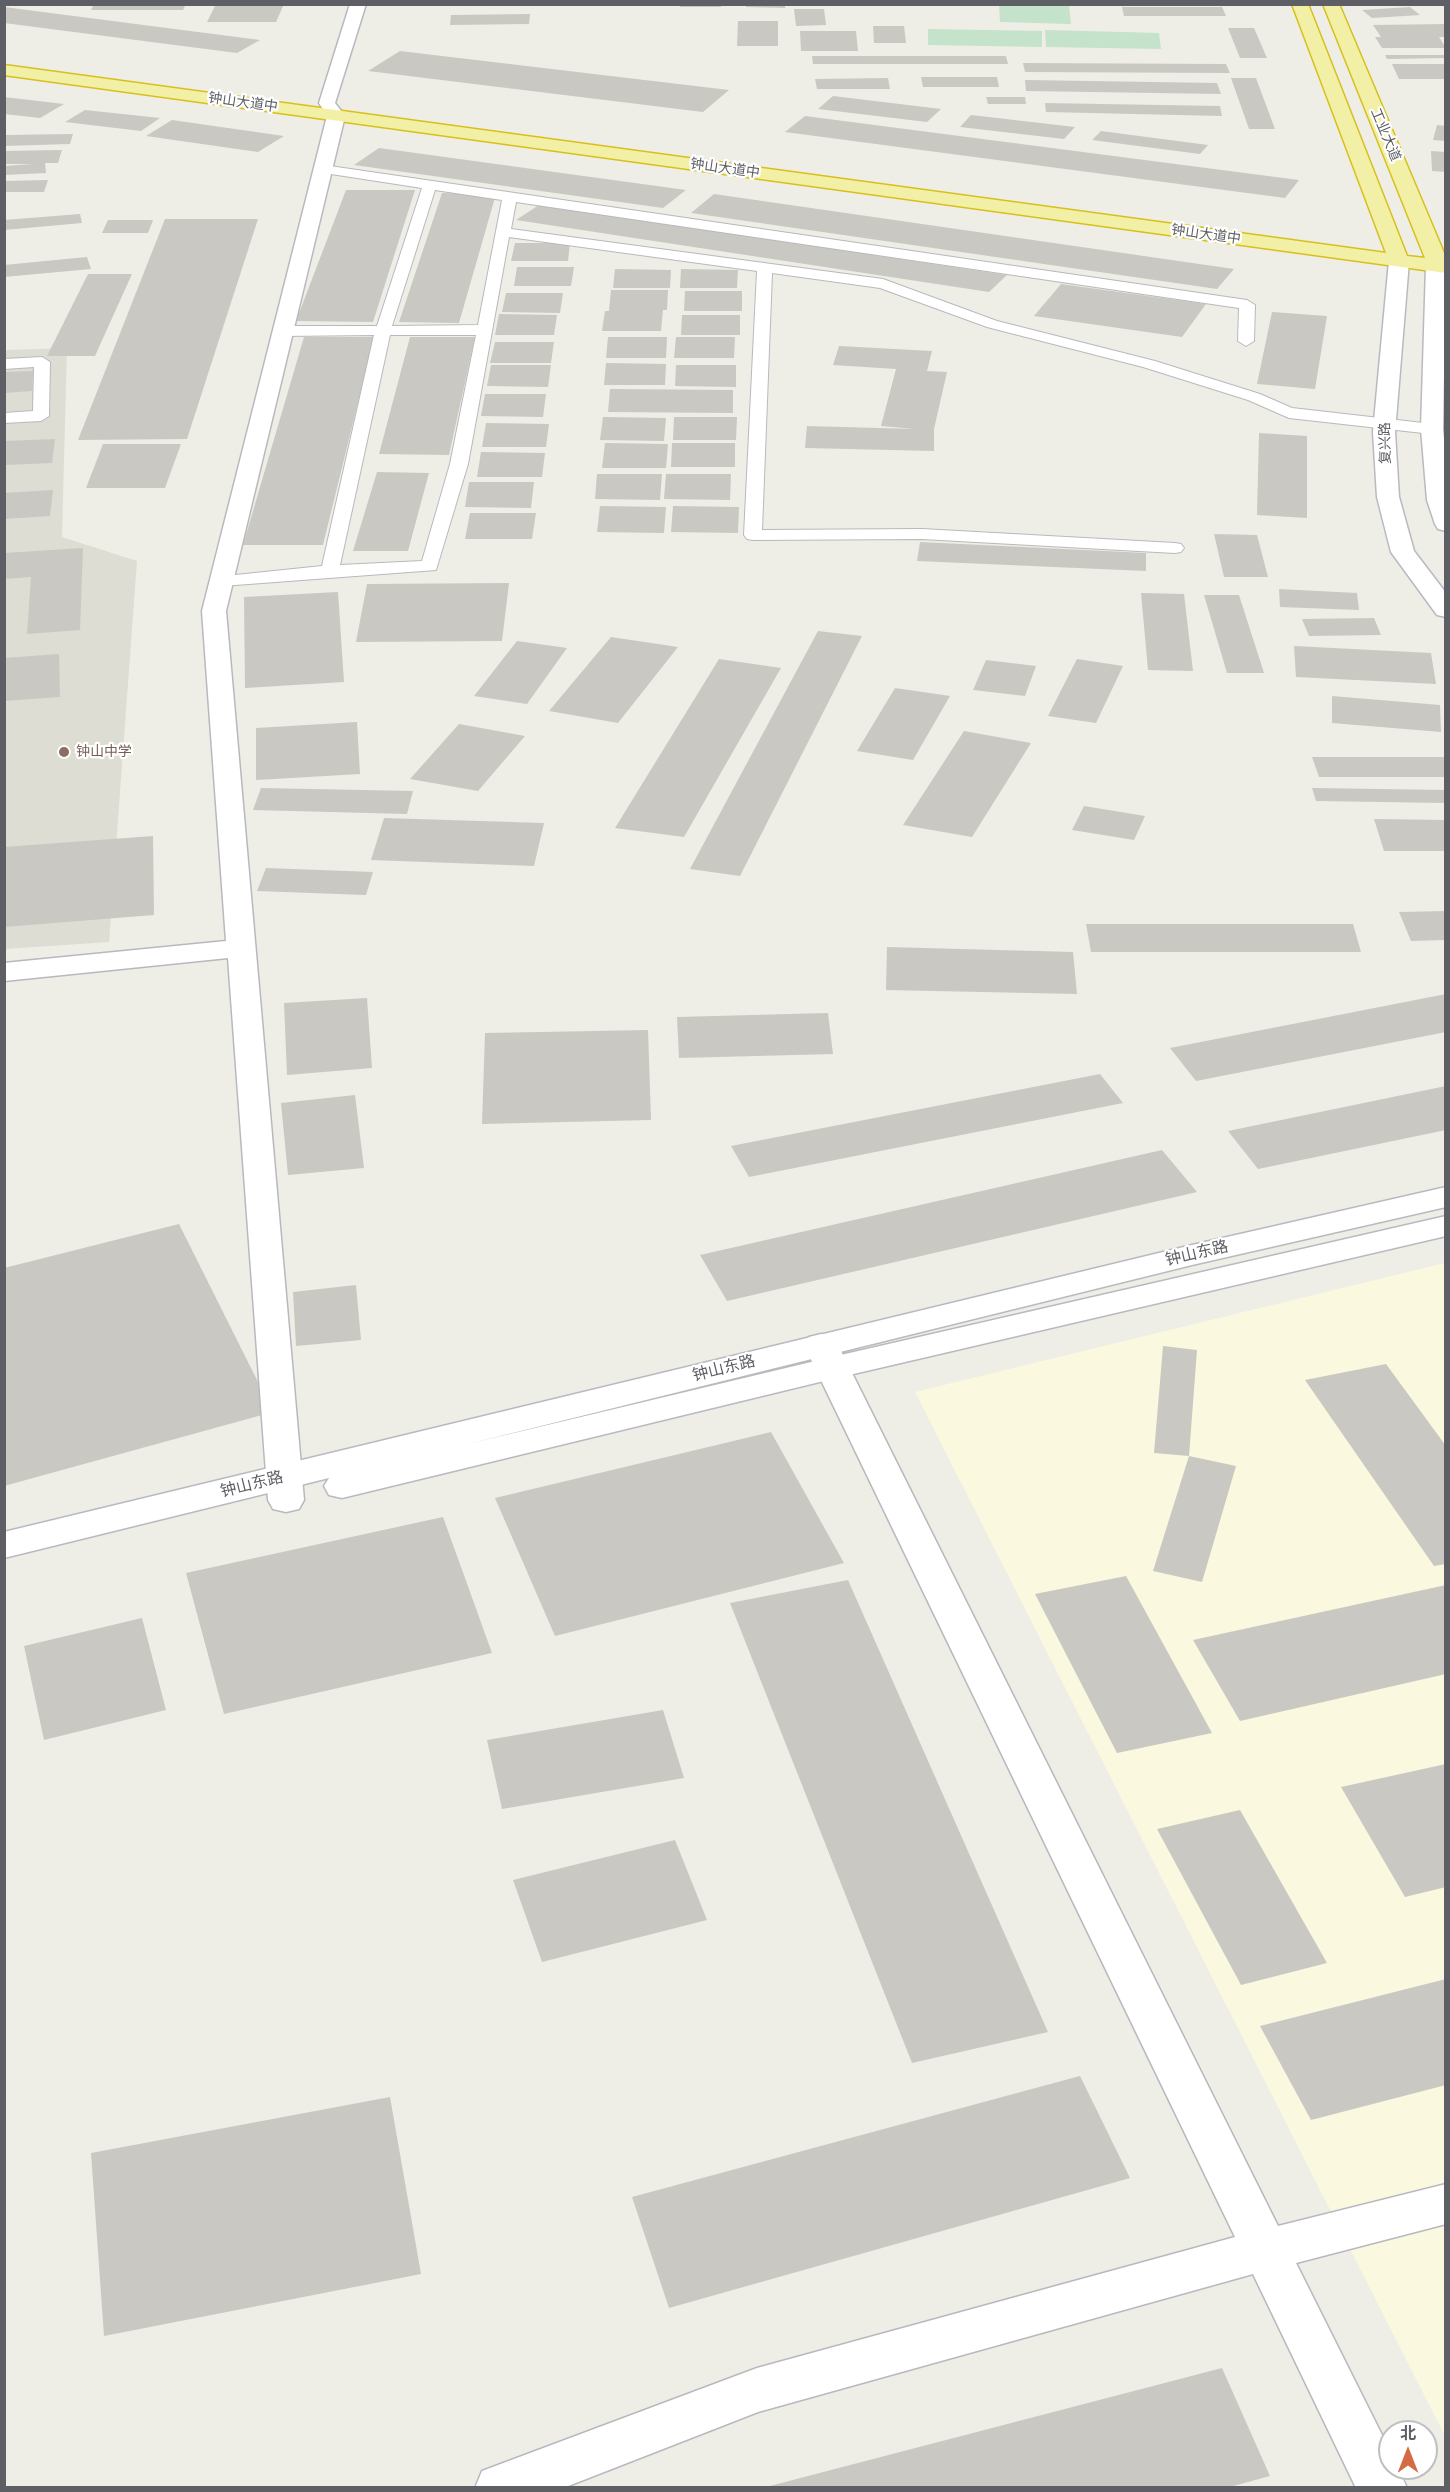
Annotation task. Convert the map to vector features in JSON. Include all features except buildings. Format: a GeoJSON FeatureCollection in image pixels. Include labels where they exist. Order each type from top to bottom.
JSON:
{"type":"FeatureCollection","features":[{"type":"Feature","properties":{"kind":"highway","name":"工业大道"},"geometry":{"type":"LineString","coordinates":[[1300,4],[1397,254]]}},
{"type":"Feature","properties":{"kind":"highway","name":"工业大道"},"geometry":{"type":"LineString","coordinates":[[1331,4],[1440,260]]}},
{"type":"Feature","properties":{"kind":"highway","name":"钟山大道中"},"geometry":{"type":"LineString","coordinates":[[4,58],[331,110]]}},
{"type":"Feature","properties":{"kind":"highway","name":"钟山大道中"},"geometry":{"type":"LineString","coordinates":[[4,70],[331,110],[1440,260]]}},
{"type":"Feature","properties":{"kind":"street"},"geometry":{"type":"LineString","coordinates":[[285,1488],[214,611],[323,169],[331,110],[358,4]]}},
{"type":"Feature","properties":{"kind":"street","name":"复兴路"},"geometry":{"type":"LineString","coordinates":[[1397,254],[1385,425],[1388,497],[1403,552],[1446,610]]}},
{"type":"Feature","properties":{"kind":"street"},"geometry":{"type":"LineString","coordinates":[[1440,260],[1432,429],[1438,500],[1446,524]]}},
{"type":"Feature","properties":{"kind":"street"},"geometry":{"type":"LineString","coordinates":[[4,972],[241,948]]}},
{"type":"Feature","properties":{"kind":"street","name":"钟山东路"},"geometry":{"type":"LineString","coordinates":[[827,1357],[1192,1255],[1446,1197]]}},
{"type":"Feature","properties":{"kind":"street","name":"钟山东路"},"geometry":{"type":"LineString","coordinates":[[4,1545],[285,1488],[827,1357],[1446,1227]]}},
{"type":"Feature","properties":{"kind":"street"},"geometry":{"type":"LineString","coordinates":[[827,1357],[1382,2487]]}},
{"type":"Feature","properties":{"kind":"street","name":"钟山东路"},"geometry":{"type":"LineString","coordinates":[[4,1568],[285,1488]]}},
{"type":"Feature","properties":{"kind":"street"},"geometry":{"type":"LineString","coordinates":[[500,2487],[757,2390],[1265,2250],[1446,2204]]}},
{"type":"Feature","properties":{"kind":"lane"},"geometry":{"type":"LineString","coordinates":[[323,169],[1247,305],[1246,341]]}},
{"type":"Feature","properties":{"kind":"lane"},"geometry":{"type":"LineString","coordinates":[[330,571],[383,330],[430,184]]}},
{"type":"Feature","properties":{"kind":"lane"},"geometry":{"type":"LineString","coordinates":[[222,581],[330,571],[430,566],[459,464],[510,196]]}},
{"type":"Feature","properties":{"kind":"lane"},"geometry":{"type":"LineString","coordinates":[[503,232],[883,284],[992,324],[1149,364],[1254,397],[1288,413],[1432,429]]}},
{"type":"Feature","properties":{"kind":"lane"},"geometry":{"type":"LineString","coordinates":[[765,268],[753,535],[922,534],[1175,548]]}},
{"type":"Feature","properties":{"kind":"lane"},"geometry":{"type":"LineString","coordinates":[[283,331],[483,330]]}},
{"type":"Feature","properties":{"kind":"lane"},"geometry":{"type":"LineString","coordinates":[[4,364],[42,362],[41,416],[4,418]]}},
{"type":"Feature","properties":{"kind":"shaded area"},"geometry":{"type":"Polygon","coordinates":[[[999,5],[1069,5],[1071,24],[1000,22],[999,5]]]}},
{"type":"Feature","properties":{"kind":"shaded area"},"geometry":{"type":"Polygon","coordinates":[[[928,29],[1042,31],[1042,47],[928,45],[928,29]]]}},
{"type":"Feature","properties":{"kind":"shaded area"},"geometry":{"type":"Polygon","coordinates":[[[1045,30],[1159,33],[1161,49],[1046,47],[1045,30]]]}},
{"type":"Feature","properties":{"kind":"shaded area","name":"钟山中学"},"geometry":{"type":"Polygon","coordinates":[[[67,348],[62,537],[137,561],[109,942],[5,949],[4,350],[67,348]]]}},
{"type":"Feature","properties":{"kind":"shaded area"},"geometry":{"type":"Polygon","coordinates":[[[1445,1263],[1445,2436],[1438,2420],[915,1392],[1445,1263]]]}},
{"type":"Feature","properties":{"kind":"place","name":"钟山中学"},"geometry":{"type":"Point","coordinates":[64,752]}}]}
